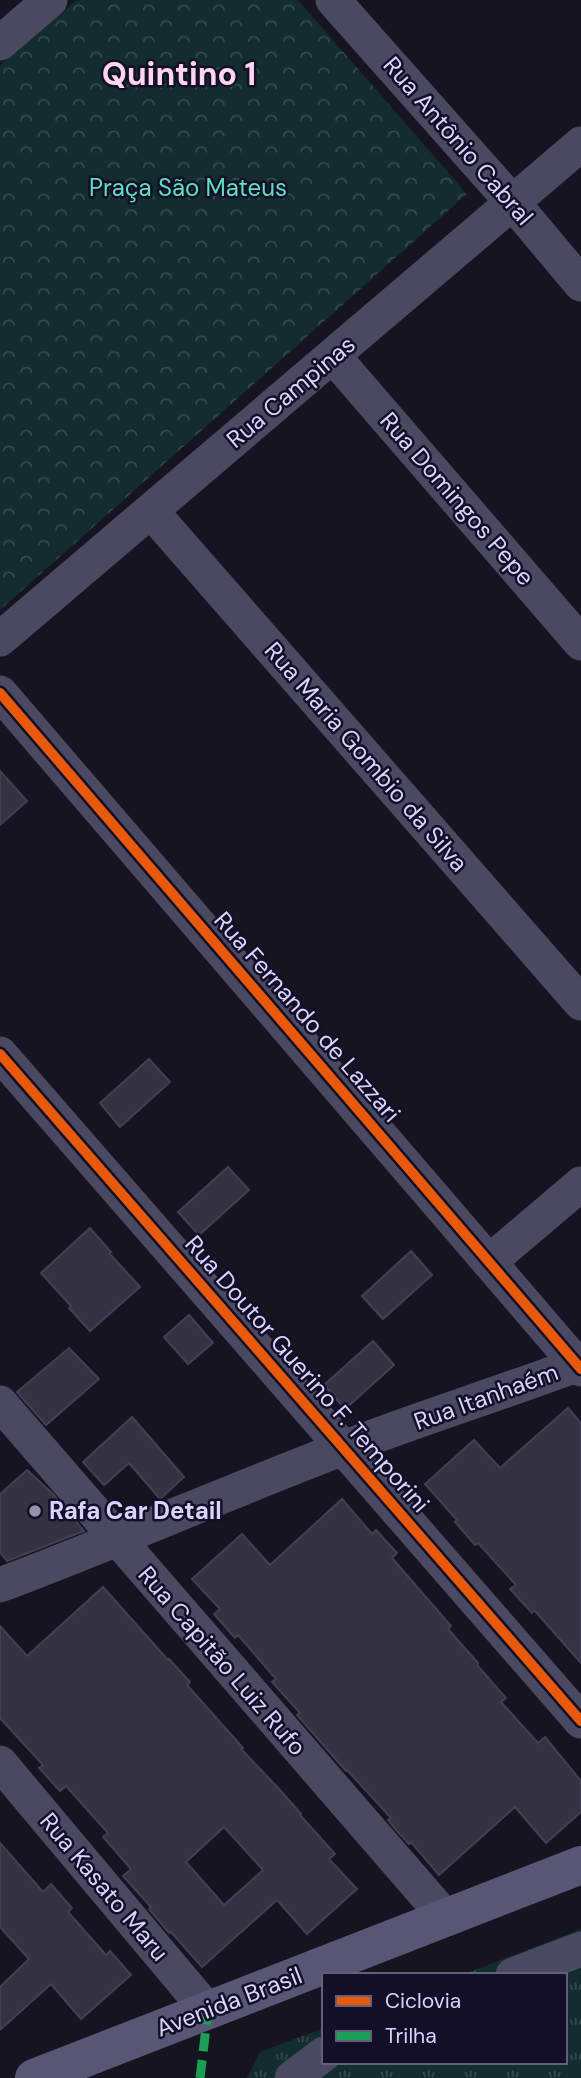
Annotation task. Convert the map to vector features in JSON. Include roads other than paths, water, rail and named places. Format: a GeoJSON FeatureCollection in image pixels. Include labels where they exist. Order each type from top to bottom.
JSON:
{"type":"FeatureCollection","features":[{"type":"Feature","properties":{"kind":"main road","name":"Avenida Brasil"},"geometry":{"type":"LineString","coordinates":[[34,2078],[581,1865]]}},
{"type":"Feature","properties":{"kind":"street","name":"Rua Antônio Cabral"},"geometry":{"type":"LineString","coordinates":[[333,0],[581,284]]}},
{"type":"Feature","properties":{"kind":"street"},"geometry":{"type":"LineString","coordinates":[[0,43],[37,4]]}},
{"type":"Feature","properties":{"kind":"street","name":"Rua Campinas"},"geometry":{"type":"LineString","coordinates":[[0,639],[581,144]]}},
{"type":"Feature","properties":{"kind":"street","name":"Rua Domingos Pepe"},"geometry":{"type":"LineString","coordinates":[[333,356],[581,643]]}},
{"type":"Feature","properties":{"kind":"street","name":"Rua Maria Gombio da Silva"},"geometry":{"type":"LineString","coordinates":[[151,511],[581,1003]]}},
{"type":"Feature","properties":{"kind":"street","name":"Rua Fernando de Lazzari"},"geometry":{"type":"LineString","coordinates":[[0,693],[580,1366]]}},
{"type":"Feature","properties":{"kind":"street","name":"Rua Doutor Guerino F. Temporini"},"geometry":{"type":"LineString","coordinates":[[0,1054],[581,1721]]}},
{"type":"Feature","properties":{"kind":"street"},"geometry":{"type":"LineString","coordinates":[[489,1262],[581,1184]]}},
{"type":"Feature","properties":{"kind":"street","name":"Rua Itanhaém"},"geometry":{"type":"LineString","coordinates":[[0,1585],[344,1448],[580,1366]]}},
{"type":"Feature","properties":{"kind":"street","name":"Rua Capitão Luiz Rufo"},"geometry":{"type":"LineString","coordinates":[[0,1403],[446,1918]]}},
{"type":"Feature","properties":{"kind":"street","name":"Rua Kasato Maru"},"geometry":{"type":"LineString","coordinates":[[0,1763],[208,2011]]}},
{"type":"Feature","properties":{"kind":"street"},"geometry":{"type":"LineString","coordinates":[[518,1973],[581,1949]]}},
{"type":"Feature","properties":{"kind":"street"},"geometry":{"type":"LineString","coordinates":[[292,2078],[322,2056]]}},
{"type":"Feature","properties":{"kind":"place","name":"Rafa Car Detail"},"geometry":{"type":"Point","coordinates":[35,1511]}},
{"type":"Feature","properties":{"kind":"district","name":"Quintino 1"},"geometry":{"type":"Point","coordinates":[179,74]}},
{"type":"Feature","properties":{"kind":"park label","name":"Praça São Mateus"},"geometry":{"type":"Point","coordinates":[188,188]}}]}
